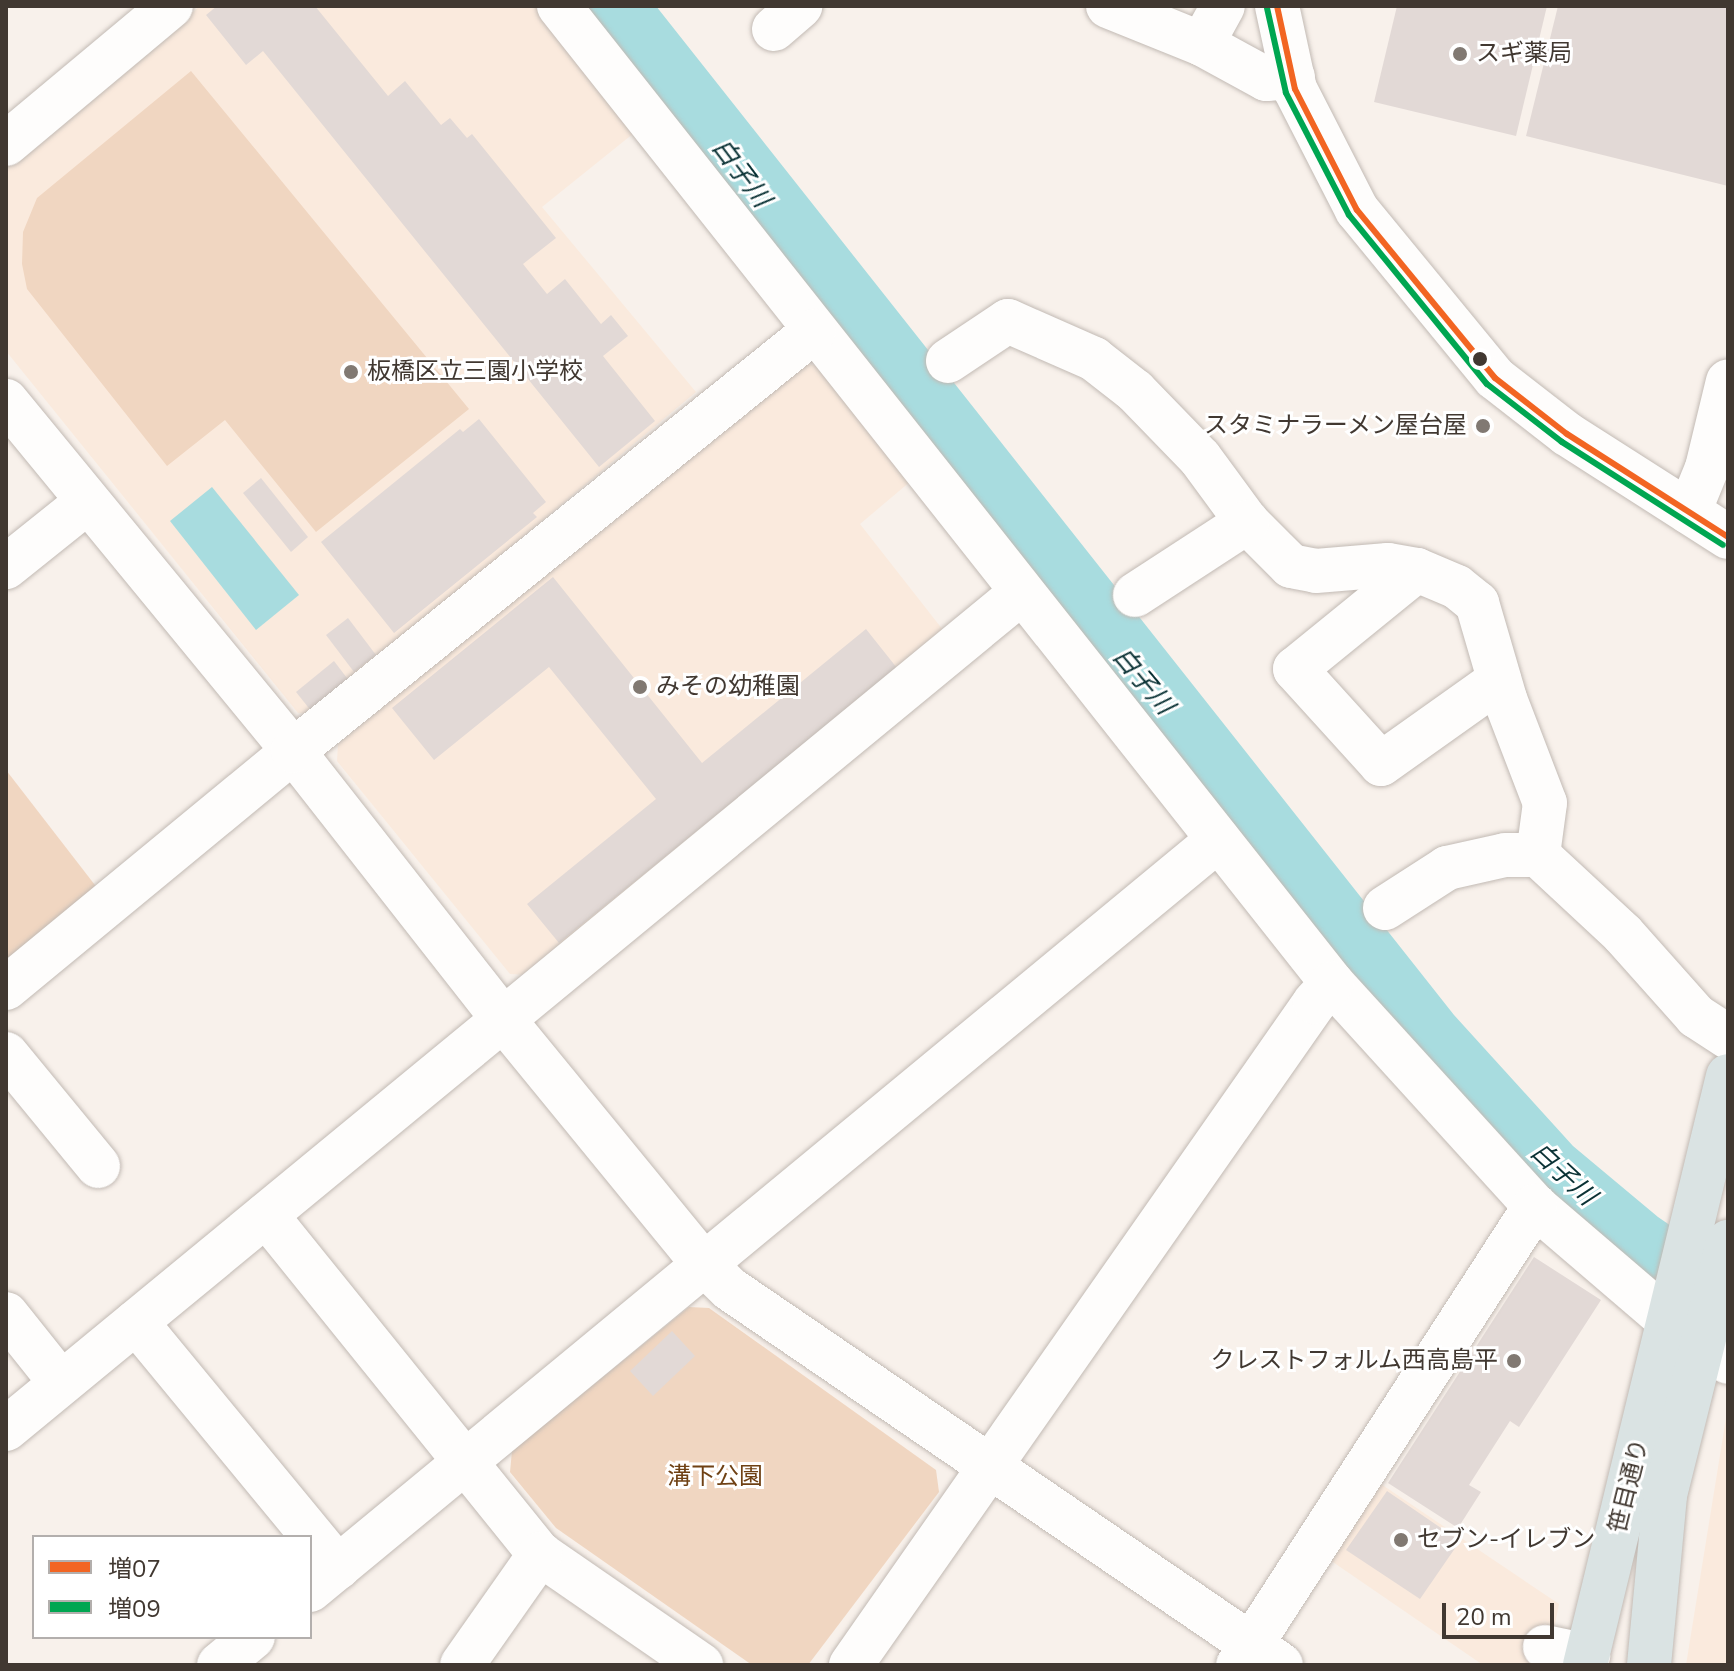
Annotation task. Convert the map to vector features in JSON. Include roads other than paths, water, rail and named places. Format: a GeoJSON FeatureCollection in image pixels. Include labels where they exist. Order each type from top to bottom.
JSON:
{"type":"FeatureCollection","features":[{"type":"Feature","properties":{"kind":"main road"},"geometry":{"type":"LineString","coordinates":[[1695,1333],[1719,1244],[1728,1076]]}},
{"type":"Feature","properties":{"kind":"main road","name":"笹目通り"},"geometry":{"type":"LineString","coordinates":[[1649,1665],[1665,1495],[1695,1333]]}},
{"type":"Feature","properties":{"kind":"main road","name":"笹目通り"},"geometry":{"type":"LineString","coordinates":[[1599,1662],[1695,1333]]}},
{"type":"Feature","properties":{"kind":"main road"},"geometry":{"type":"LineString","coordinates":[[1599,1662],[1665,1495]]}},
{"type":"Feature","properties":{"kind":"street"},"geometry":{"type":"LineString","coordinates":[[559,6],[1332,983],[1535,1206],[1695,1333]]}},
{"type":"Feature","properties":{"kind":"street"},"geometry":{"type":"LineString","coordinates":[[1108,6],[1202,44],[1266,79],[1293,77]]}},
{"type":"Feature","properties":{"kind":"street"},"geometry":{"type":"LineString","coordinates":[[1202,44],[1223,6]]}},
{"type":"Feature","properties":{"kind":"street"},"geometry":{"type":"LineString","coordinates":[[1277,6],[1293,77],[1324,152],[1357,210],[1495,378],[1567,434],[1728,537]]}},
{"type":"Feature","properties":{"kind":"street"},"geometry":{"type":"LineString","coordinates":[[6,144],[149,13]]}},
{"type":"Feature","properties":{"kind":"street"},"geometry":{"type":"LineString","coordinates":[[948,361],[1008,321],[1094,359],[1135,391],[1200,458],[1247,522],[1291,566],[1316,571],[1388,565],[1417,570],[1457,587],[1477,603],[1499,680],[1545,803],[1538,855]]}},
{"type":"Feature","properties":{"kind":"street"},"geometry":{"type":"LineString","coordinates":[[6,988],[293,751],[814,331]]}},
{"type":"Feature","properties":{"kind":"street"},"geometry":{"type":"LineString","coordinates":[[1689,512],[1707,468],[1728,381]]}},
{"type":"Feature","properties":{"kind":"street"},"geometry":{"type":"LineString","coordinates":[[6,401],[293,751],[503,1019],[703,1263],[730,1289],[989,1467],[1257,1658],[1535,1206]]}},
{"type":"Feature","properties":{"kind":"street"},"geometry":{"type":"LineString","coordinates":[[6,567],[87,502]]}},
{"type":"Feature","properties":{"kind":"street"},"geometry":{"type":"LineString","coordinates":[[1135,595],[1247,522]]}},
{"type":"Feature","properties":{"kind":"street"},"geometry":{"type":"LineString","coordinates":[[1417,570],[1295,669],[1381,764],[1499,680]]}},
{"type":"Feature","properties":{"kind":"street"},"geometry":{"type":"LineString","coordinates":[[6,1429],[1021,593]]}},
{"type":"Feature","properties":{"kind":"street"},"geometry":{"type":"LineString","coordinates":[[312,1562],[324,1578],[1218,840]]}},
{"type":"Feature","properties":{"kind":"street"},"geometry":{"type":"LineString","coordinates":[[1385,908],[1447,868],[1505,855],[1538,855],[1623,934],[1696,1016],[1728,1037]]}},
{"type":"Feature","properties":{"kind":"street"},"geometry":{"type":"LineString","coordinates":[[851,1665],[1315,1002],[1332,983]]}},
{"type":"Feature","properties":{"kind":"street"},"geometry":{"type":"LineString","coordinates":[[6,1054],[98,1166]]}},
{"type":"Feature","properties":{"kind":"street"},"geometry":{"type":"LineString","coordinates":[[266,1215],[540,1554],[701,1665]]}},
{"type":"Feature","properties":{"kind":"street"},"geometry":{"type":"LineString","coordinates":[[6,1314],[61,1383]]}},
{"type":"Feature","properties":{"kind":"street"},"geometry":{"type":"LineString","coordinates":[[136,1322],[292,1535]]}},
{"type":"Feature","properties":{"kind":"street"},"geometry":{"type":"LineString","coordinates":[[462,1665],[540,1554]]}},
{"type":"Feature","properties":{"kind":"street"},"geometry":{"type":"LineString","coordinates":[[220,1665],[251,1639]]}},
{"type":"Feature","properties":{"kind":"street"},"geometry":{"type":"LineString","coordinates":[[1545,1647],[1599,1662]]}},
{"type":"Feature","properties":{"kind":"water","name":"白子川"},"geometry":{"type":"Polygon","coordinates":[[[582,6],[656,6],[1454,1015],[1573,1146],[1658,1217],[1728,1265],[1728,1342],[1642,1282],[1407,1050],[582,6]]]}},
{"type":"Feature","properties":{"kind":"water"},"geometry":{"type":"Polygon","coordinates":[[[212,487],[299,595],[256,630],[170,521],[212,487]]]}},
{"type":"Feature","properties":{"kind":"place","name":"スギ薬局"},"geometry":{"type":"Point","coordinates":[1460,54]}},
{"type":"Feature","properties":{"kind":"place","name":"板橋区立三園小学校"},"geometry":{"type":"Point","coordinates":[351,372]}},
{"type":"Feature","properties":{"kind":"place","name":"スタミナラーメン屋台屋"},"geometry":{"type":"Point","coordinates":[1483,426]}},
{"type":"Feature","properties":{"kind":"place","name":"みその幼稚園"},"geometry":{"type":"Point","coordinates":[640,687]}},
{"type":"Feature","properties":{"kind":"place","name":"クレストフォルム西高島平"},"geometry":{"type":"Point","coordinates":[1514,1361]}},
{"type":"Feature","properties":{"kind":"place","name":"セブン-イレブン"},"geometry":{"type":"Point","coordinates":[1401,1540]}},
{"type":"Feature","properties":{"kind":"park label","name":"溝下公園"},"geometry":{"type":"Point","coordinates":[715,1477]}}]}
